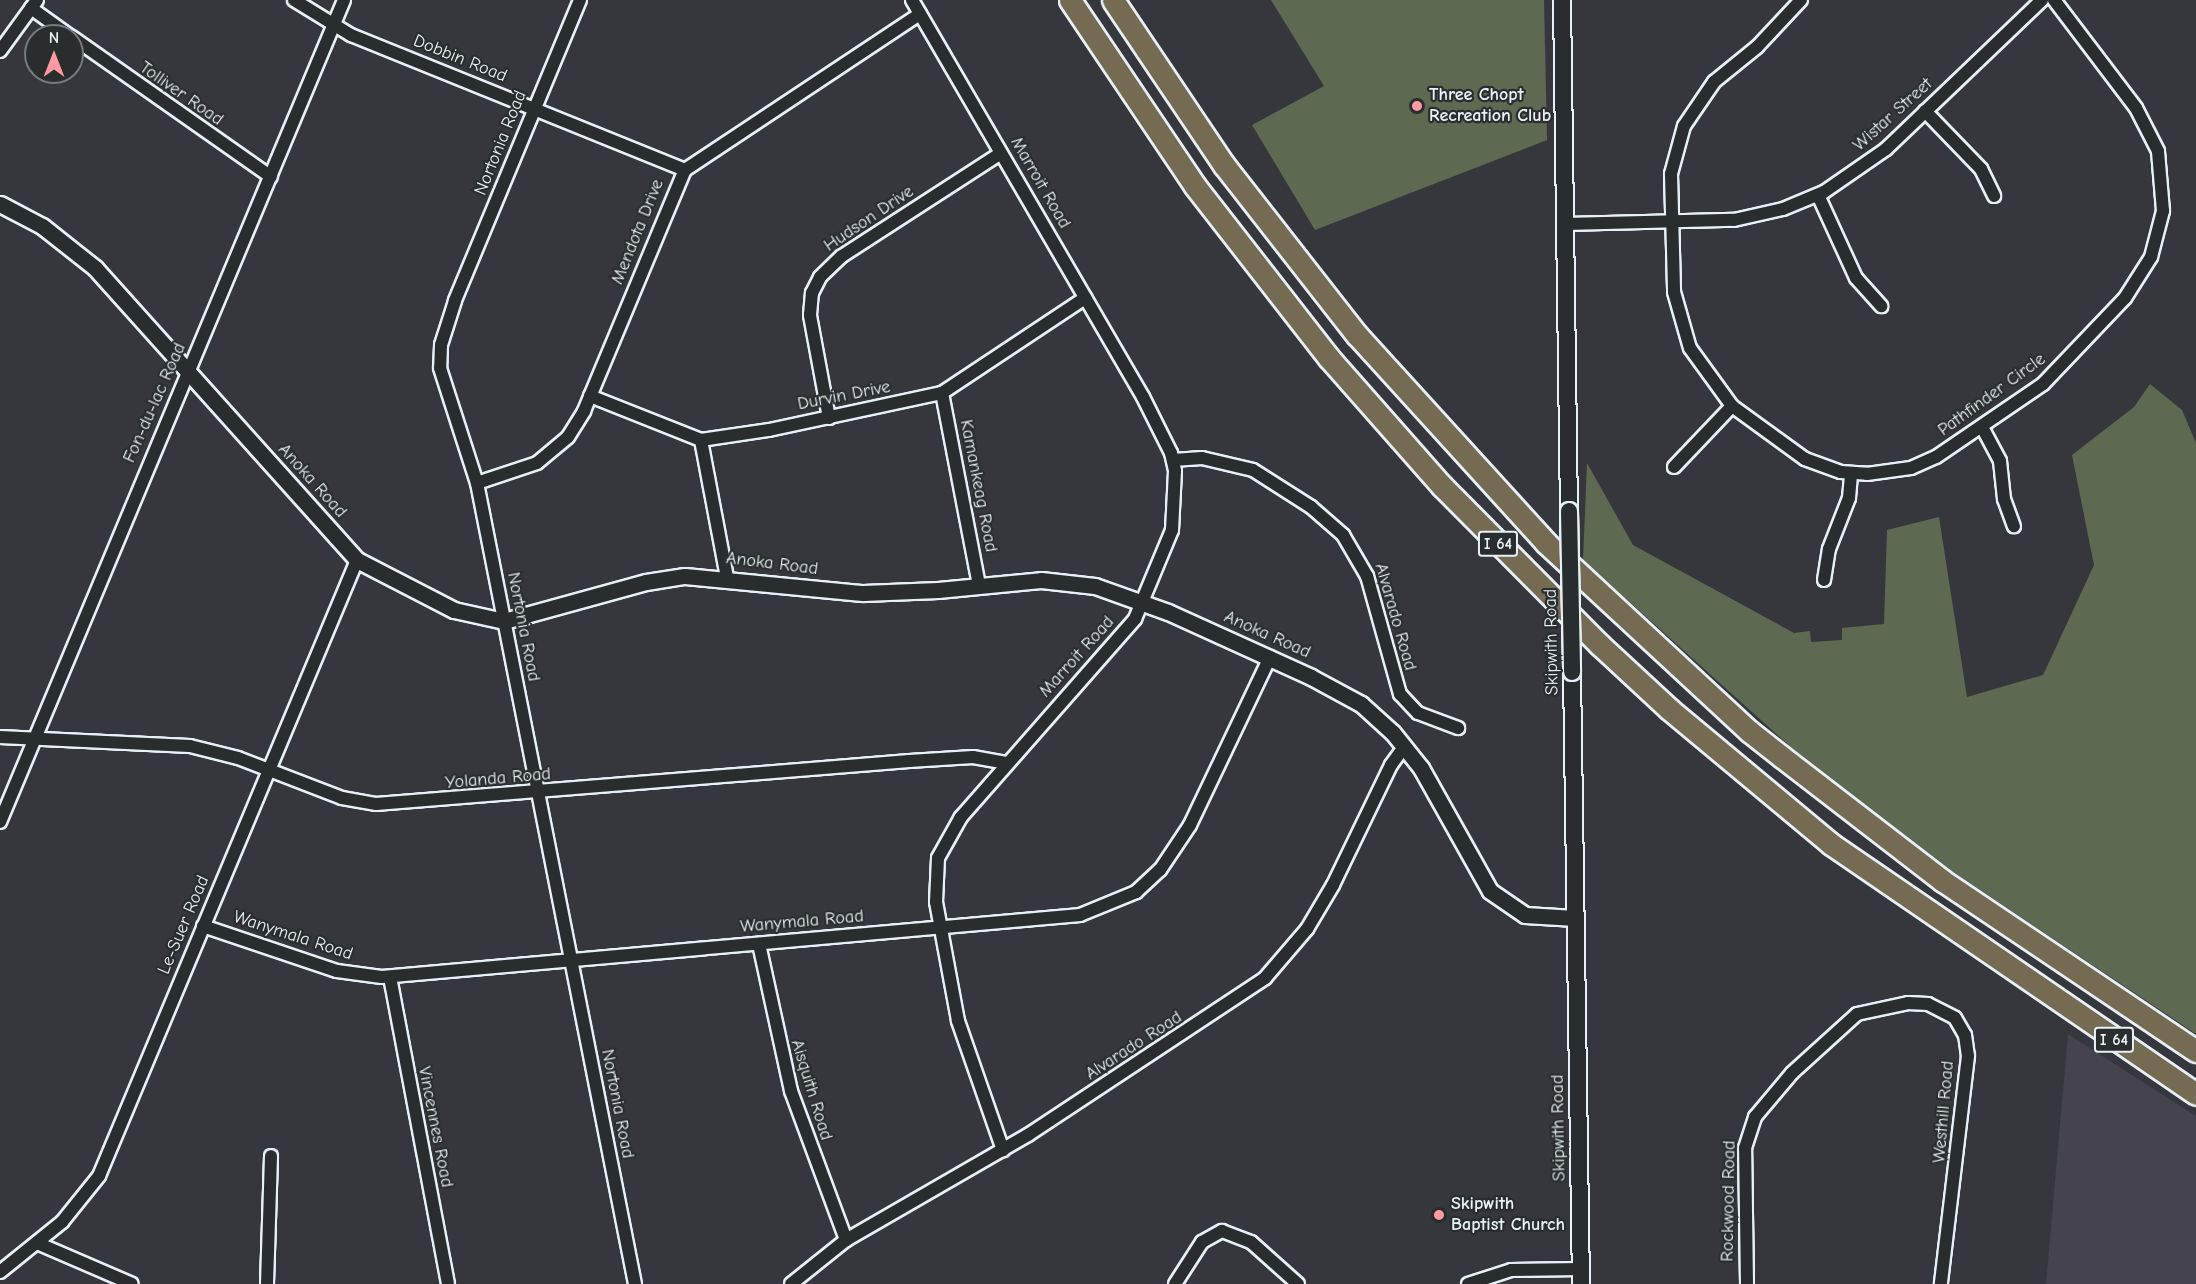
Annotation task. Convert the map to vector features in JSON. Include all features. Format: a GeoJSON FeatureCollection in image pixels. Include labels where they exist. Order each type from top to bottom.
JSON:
{"type":"FeatureCollection","features":[{"type":"Feature","properties":{"kind":"highway","name":"I 64"},"geometry":{"type":"LineString","coordinates":[[1070,0],[1195,186],[1329,358],[1442,486],[1600,645],[1669,710],[1832,844],[2196,1095]]}},
{"type":"Feature","properties":{"kind":"highway","name":"I 64"},"geometry":{"type":"LineString","coordinates":[[1113,0],[1243,190],[1357,335],[1546,543],[1749,731],[1817,785],[1943,881],[2196,1052]]}},
{"type":"Feature","properties":{"kind":"main road","name":"Skipwith Road"},"geometry":{"type":"LineString","coordinates":[[1562,0],[1581,1276]]}},
{"type":"Feature","properties":{"kind":"street","name":"Dobbin Road"},"geometry":{"type":"LineString","coordinates":[[294,0],[333,27],[685,170]]}},
{"type":"Feature","properties":{"kind":"street","name":"Fon-du-lac Road"},"geometry":{"type":"LineString","coordinates":[[0,822],[150,457],[189,372],[344,0]]}},
{"type":"Feature","properties":{"kind":"street","name":"Nortonia Road"},"geometry":{"type":"LineString","coordinates":[[580,0],[441,345],[443,386],[470,453],[477,483],[635,1284]]}},
{"type":"Feature","properties":{"kind":"street","name":"Marroit Road"},"geometry":{"type":"LineString","coordinates":[[912,0],[1161,429],[1173,460],[1175,507],[1172,530],[1135,619],[961,817],[939,853],[935,889],[940,929],[958,1021],[1003,1150]]}},
{"type":"Feature","properties":{"kind":"street","name":"Pathfinder Circle"},"geometry":{"type":"LineString","coordinates":[[1801,0],[1757,47],[1714,82],[1692,111],[1676,147],[1671,174],[1674,292],[1682,326],[1698,363],[1732,406],[1805,459],[1851,473],[1911,468],[1936,457],[1982,427],[2043,384],[2103,322],[2146,267],[2161,227],[2162,172],[2150,132],[2054,0]]}},
{"type":"Feature","properties":{"kind":"street","name":"Wistar Street"},"geometry":{"type":"LineString","coordinates":[[1565,224],[1671,222],[1756,216],[1818,195],[1875,159],[2042,0]]}},
{"type":"Feature","properties":{"kind":"street"},"geometry":{"type":"LineString","coordinates":[[0,51],[34,4]]}},
{"type":"Feature","properties":{"kind":"street","name":"Tolliver Road"},"geometry":{"type":"LineString","coordinates":[[34,4],[56,24]]}},
{"type":"Feature","properties":{"kind":"street","name":"Mendota Drive"},"geometry":{"type":"LineString","coordinates":[[477,483],[524,469],[558,449],[590,396],[685,170],[920,14]]}},
{"type":"Feature","properties":{"kind":"street","name":"Tolliver Road"},"geometry":{"type":"LineString","coordinates":[[84,46],[271,177]]}},
{"type":"Feature","properties":{"kind":"street"},"geometry":{"type":"LineString","coordinates":[[1925,111],[1981,169],[1994,196]]}},
{"type":"Feature","properties":{"kind":"street","name":"Hudson Drive"},"geometry":{"type":"LineString","coordinates":[[829,418],[810,315],[812,293],[820,277],[842,256],[1001,153]]}},
{"type":"Feature","properties":{"kind":"street"},"geometry":{"type":"LineString","coordinates":[[1818,195],[1856,278],[1881,306]]}},
{"type":"Feature","properties":{"kind":"street","name":"Anoka Road"},"geometry":{"type":"LineString","coordinates":[[0,204],[42,226],[88,261],[357,560],[454,610],[504,621],[674,576],[727,578],[863,593],[1056,580],[1095,586],[1141,601],[1270,657],[1360,704],[1404,747],[1421,768],[1490,891],[1525,915],[1575,918]]}},
{"type":"Feature","properties":{"kind":"street","name":"Durvin Drive"},"geometry":{"type":"LineString","coordinates":[[701,440],[829,418],[942,393],[1085,298]]}},
{"type":"Feature","properties":{"kind":"street","name":"Kamankeag Road"},"geometry":{"type":"LineString","coordinates":[[942,393],[979,586]]}},
{"type":"Feature","properties":{"kind":"street"},"geometry":{"type":"LineString","coordinates":[[590,396],[701,440],[727,578]]}},
{"type":"Feature","properties":{"kind":"street"},"geometry":{"type":"LineString","coordinates":[[1674,467],[1732,406]]}},
{"type":"Feature","properties":{"kind":"street"},"geometry":{"type":"LineString","coordinates":[[1982,427],[2000,460],[2004,498],[2014,526]]}},
{"type":"Feature","properties":{"kind":"street","name":"Alvarado Road"},"geometry":{"type":"LineString","coordinates":[[1173,460],[1202,458],[1253,470],[1311,507],[1343,535],[1367,576],[1400,694],[1418,713],[1458,728]]}},
{"type":"Feature","properties":{"kind":"street"},"geometry":{"type":"LineString","coordinates":[[1824,580],[1829,549],[1849,498],[1851,473]]}},
{"type":"Feature","properties":{"kind":"street","name":"Le-Suer Road"},"geometry":{"type":"LineString","coordinates":[[0,1272],[76,1208],[99,1176],[267,770],[357,560]]}},
{"type":"Feature","properties":{"kind":"street","name":"Wanymala Road"},"geometry":{"type":"LineString","coordinates":[[203,926],[337,971],[390,977],[1080,915],[1136,892],[1160,870],[1190,825],[1270,657]]}},
{"type":"Feature","properties":{"kind":"street","name":"Yolanda Road"},"geometry":{"type":"LineString","coordinates":[[0,737],[190,746],[267,770],[342,798],[376,804],[537,793],[909,761],[973,757],[1007,763]]}},
{"type":"Feature","properties":{"kind":"street","name":"Alvarado Road"},"geometry":{"type":"LineString","coordinates":[[791,1284],[846,1240],[1003,1150],[1208,1019],[1279,965],[1307,929],[1333,885],[1385,776],[1404,747]]}},
{"type":"Feature","properties":{"kind":"street","name":"Aisquith Road"},"geometry":{"type":"LineString","coordinates":[[759,944],[790,1092],[846,1240]]}},
{"type":"Feature","properties":{"kind":"street","name":"Vincennes Road"},"geometry":{"type":"LineString","coordinates":[[390,977],[448,1284]]}},
{"type":"Feature","properties":{"kind":"street","name":"Westhill Road"},"geometry":{"type":"LineString","coordinates":[[1853,1017],[1884,1006],[1928,1004],[1955,1018],[1965,1035],[1967,1083],[1941,1284]]}},
{"type":"Feature","properties":{"kind":"street","name":"Rockwood Road"},"geometry":{"type":"LineString","coordinates":[[1747,1284],[1748,1132],[1763,1106],[1792,1073],[1853,1017]]}},
{"type":"Feature","properties":{"kind":"street"},"geometry":{"type":"LineString","coordinates":[[267,1284],[271,1156]]}},
{"type":"Feature","properties":{"kind":"street"},"geometry":{"type":"LineString","coordinates":[[1175,1284],[1202,1242],[1222,1231],[1251,1242],[1298,1284]]}},
{"type":"Feature","properties":{"kind":"street"},"geometry":{"type":"LineString","coordinates":[[37,1243],[132,1284]]}},
{"type":"Feature","properties":{"kind":"street"},"geometry":{"type":"LineString","coordinates":[[1468,1284],[1511,1270],[1581,1276]]}},
{"type":"Feature","properties":{"kind":"shaded area"},"geometry":{"type":"Polygon","coordinates":[[[2068,1034],[2196,1116],[2196,1284],[2046,1284],[2068,1034]]]}},
{"type":"Feature","properties":{"kind":"green space","name":"Three Chopt Recreation Club"},"geometry":{"type":"Polygon","coordinates":[[[1271,0],[1544,0],[1547,140],[1315,230],[1252,125],[1324,86],[1271,0]]]}},
{"type":"Feature","properties":{"kind":"green space"},"geometry":{"type":"Polygon","coordinates":[[[2150,384],[2182,410],[2196,443],[2196,1034],[1863,812],[1583,560],[1587,463],[1633,545],[1794,633],[1810,631],[1811,642],[1842,640],[1842,628],[1884,624],[1887,530],[1939,517],[1967,697],[2043,675],[2094,565],[2072,455],[2134,407],[2150,384]]]}},
{"type":"Feature","properties":{"kind":"place","name":"Three Chopt Recreation Club"},"geometry":{"type":"Point","coordinates":[1417,106]}},
{"type":"Feature","properties":{"kind":"place","name":"Skipwith Baptist Church"},"geometry":{"type":"Point","coordinates":[1439,1215]}}]}
